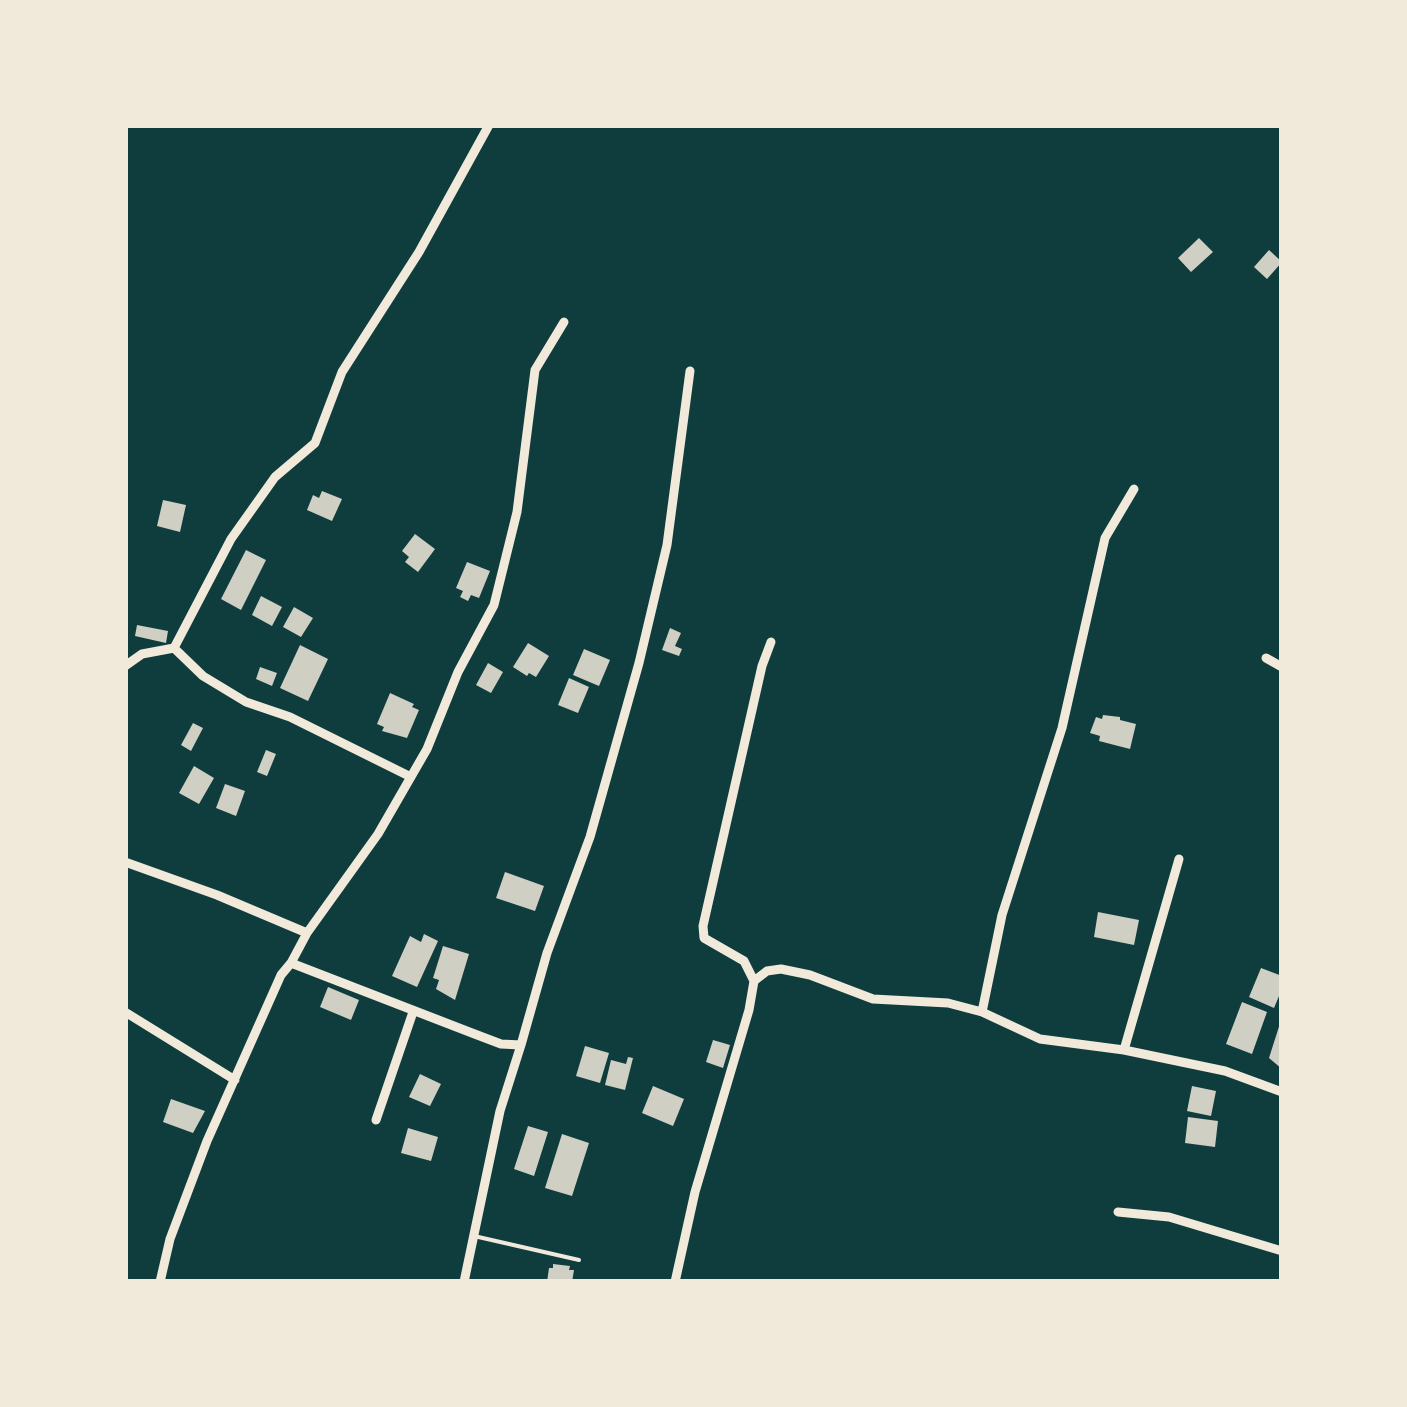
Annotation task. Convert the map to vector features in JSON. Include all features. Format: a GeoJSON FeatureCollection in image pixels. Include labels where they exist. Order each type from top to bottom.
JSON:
{"type":"FeatureCollection","features":[{"type":"Feature","properties":{"kind":"street"},"geometry":{"type":"LineString","coordinates":[[174,648],[242,523],[274,476],[316,443],[342,372],[419,252],[489,125]]}},
{"type":"Feature","properties":{"kind":"street"},"geometry":{"type":"LineString","coordinates":[[160,1282],[170,1239],[207,1141],[281,975],[378,834],[411,777],[427,749],[458,672],[494,605],[517,512],[535,370],[564,322]]}},
{"type":"Feature","properties":{"kind":"street"},"geometry":{"type":"LineString","coordinates":[[464,1282],[500,1111],[547,953],[590,836],[639,662],[667,545],[690,370]]}},
{"type":"Feature","properties":{"kind":"street"},"geometry":{"type":"LineString","coordinates":[[982,1012],[1002,916],[1062,728],[1105,538],[1134,490]]}},
{"type":"Feature","properties":{"kind":"street"},"geometry":{"type":"LineString","coordinates":[[674,1282],[696,1192],[750,1010],[754,981],[744,961],[704,938],[702,926],[762,666],[771,642]]}},
{"type":"Feature","properties":{"kind":"street"},"geometry":{"type":"LineString","coordinates":[[125,666],[142,654],[174,648]]}},
{"type":"Feature","properties":{"kind":"street"},"geometry":{"type":"LineString","coordinates":[[174,648],[202,676],[246,702],[290,717],[411,777]]}},
{"type":"Feature","properties":{"kind":"street"},"geometry":{"type":"LineString","coordinates":[[1266,658],[1282,667]]}},
{"type":"Feature","properties":{"kind":"street"},"geometry":{"type":"LineString","coordinates":[[1124,1050],[1179,859]]}},
{"type":"Feature","properties":{"kind":"street"},"geometry":{"type":"LineString","coordinates":[[125,862],[218,894],[307,933]]}},
{"type":"Feature","properties":{"kind":"street"},"geometry":{"type":"LineString","coordinates":[[290,963],[501,1044],[520,1045]]}},
{"type":"Feature","properties":{"kind":"street"},"geometry":{"type":"LineString","coordinates":[[754,981],[767,971],[781,969],[810,974],[873,999],[948,1004],[982,1012],[1040,1038],[1225,1071],[1282,1092]]}},
{"type":"Feature","properties":{"kind":"street"},"geometry":{"type":"LineString","coordinates":[[125,1012],[235,1080]]}},
{"type":"Feature","properties":{"kind":"street"},"geometry":{"type":"LineString","coordinates":[[376,1120],[414,1012]]}},
{"type":"Feature","properties":{"kind":"street"},"geometry":{"type":"LineString","coordinates":[[1118,1212],[1168,1216],[1282,1251]]}},
{"type":"Feature","properties":{"kind":"lane"},"geometry":{"type":"LineString","coordinates":[[474,1236],[579,1260]]}},
{"type":"Feature","properties":{"kind":"building"},"geometry":{"type":"Polygon","coordinates":[[[1199,238],[1213,252],[1191,272],[1178,258],[1199,238]]]}},
{"type":"Feature","properties":{"kind":"building"},"geometry":{"type":"Polygon","coordinates":[[[1269,250],[1282,262],[1267,279],[1254,267],[1269,250]]]}},
{"type":"Feature","properties":{"kind":"building"},"geometry":{"type":"Polygon","coordinates":[[[322,491],[342,499],[332,521],[307,510],[313,495],[319,498],[322,491]]]}},
{"type":"Feature","properties":{"kind":"building"},"geometry":{"type":"Polygon","coordinates":[[[163,500],[186,505],[180,532],[157,526],[163,500]]]}},
{"type":"Feature","properties":{"kind":"building"},"geometry":{"type":"Polygon","coordinates":[[[415,534],[435,549],[418,572],[405,562],[409,557],[402,551],[415,534]]]}},
{"type":"Feature","properties":{"kind":"building"},"geometry":{"type":"Polygon","coordinates":[[[246,550],[266,560],[241,610],[221,599],[246,550]]]}},
{"type":"Feature","properties":{"kind":"building"},"geometry":{"type":"Polygon","coordinates":[[[467,562],[490,571],[479,598],[471,595],[468,601],[460,597],[463,591],[456,588],[467,562]]]}},
{"type":"Feature","properties":{"kind":"building"},"geometry":{"type":"Polygon","coordinates":[[[261,596],[282,607],[272,626],[252,615],[261,596]]]}},
{"type":"Feature","properties":{"kind":"building"},"geometry":{"type":"Polygon","coordinates":[[[294,607],[313,618],[301,637],[283,627],[294,607]]]}},
{"type":"Feature","properties":{"kind":"building"},"geometry":{"type":"Polygon","coordinates":[[[137,625],[168,631],[166,643],[135,636],[137,625]]]}},
{"type":"Feature","properties":{"kind":"building"},"geometry":{"type":"Polygon","coordinates":[[[670,628],[681,633],[675,646],[682,649],[679,656],[662,650],[670,628]]]}},
{"type":"Feature","properties":{"kind":"building"},"geometry":{"type":"Polygon","coordinates":[[[528,643],[549,656],[536,677],[513,667],[528,643]]]}},
{"type":"Feature","properties":{"kind":"building"},"geometry":{"type":"Polygon","coordinates":[[[300,645],[328,659],[308,701],[280,688],[300,645]]]}},
{"type":"Feature","properties":{"kind":"building"},"geometry":{"type":"Polygon","coordinates":[[[584,649],[610,660],[599,686],[573,675],[584,649]]]}},
{"type":"Feature","properties":{"kind":"building"},"geometry":{"type":"Polygon","coordinates":[[[488,663],[503,672],[491,693],[476,685],[488,663]]]}},
{"type":"Feature","properties":{"kind":"building"},"geometry":{"type":"Polygon","coordinates":[[[260,667],[277,673],[272,686],[256,679],[260,667]]]}},
{"type":"Feature","properties":{"kind":"building"},"geometry":{"type":"Polygon","coordinates":[[[569,678],[589,687],[578,713],[558,705],[569,678]]]}},
{"type":"Feature","properties":{"kind":"building"},"geometry":{"type":"Polygon","coordinates":[[[390,693],[419,710],[407,738],[382,731],[384,727],[377,724],[390,693]]]}},
{"type":"Feature","properties":{"kind":"building"},"geometry":{"type":"Polygon","coordinates":[[[1103,715],[1136,724],[1130,749],[1099,741],[1100,736],[1090,733],[1096,717],[1102,719],[1103,715]]]}},
{"type":"Feature","properties":{"kind":"building"},"geometry":{"type":"Polygon","coordinates":[[[193,723],[203,728],[191,751],[181,745],[193,723]]]}},
{"type":"Feature","properties":{"kind":"building"},"geometry":{"type":"Polygon","coordinates":[[[266,750],[276,754],[267,776],[257,772],[266,750]]]}},
{"type":"Feature","properties":{"kind":"building"},"geometry":{"type":"Polygon","coordinates":[[[194,766],[214,778],[199,804],[179,793],[194,766]]]}},
{"type":"Feature","properties":{"kind":"building"},"geometry":{"type":"Polygon","coordinates":[[[225,784],[245,791],[236,816],[216,808],[225,784]]]}},
{"type":"Feature","properties":{"kind":"building"},"geometry":{"type":"Polygon","coordinates":[[[505,872],[544,886],[535,911],[496,898],[505,872]]]}},
{"type":"Feature","properties":{"kind":"building"},"geometry":{"type":"Polygon","coordinates":[[[1098,912],[1139,920],[1134,945],[1094,937],[1098,912]]]}},
{"type":"Feature","properties":{"kind":"building"},"geometry":{"type":"Polygon","coordinates":[[[424,934],[438,941],[417,987],[392,976],[410,936],[421,942],[424,934]]]}},
{"type":"Feature","properties":{"kind":"building"},"geometry":{"type":"Polygon","coordinates":[[[443,946],[469,954],[455,1000],[436,989],[439,980],[433,978],[443,946]]]}},
{"type":"Feature","properties":{"kind":"building"},"geometry":{"type":"Polygon","coordinates":[[[1261,968],[1282,976],[1282,989],[1274,1008],[1249,997],[1261,968]]]}},
{"type":"Feature","properties":{"kind":"building"},"geometry":{"type":"Polygon","coordinates":[[[328,987],[359,1000],[351,1020],[320,1007],[328,987]]]}},
{"type":"Feature","properties":{"kind":"building"},"geometry":{"type":"Polygon","coordinates":[[[1242,1002],[1267,1012],[1252,1054],[1226,1044],[1242,1002]]]}},
{"type":"Feature","properties":{"kind":"building"},"geometry":{"type":"Polygon","coordinates":[[[1282,1017],[1282,1069],[1269,1058],[1282,1017]]]}},
{"type":"Feature","properties":{"kind":"building"},"geometry":{"type":"Polygon","coordinates":[[[713,1040],[730,1045],[723,1068],[706,1062],[713,1040]]]}},
{"type":"Feature","properties":{"kind":"building"},"geometry":{"type":"Polygon","coordinates":[[[585,1046],[609,1053],[600,1083],[576,1076],[585,1046]]]}},
{"type":"Feature","properties":{"kind":"building"},"geometry":{"type":"Polygon","coordinates":[[[628,1057],[633,1058],[625,1090],[605,1085],[611,1060],[626,1064],[628,1057]]]}},
{"type":"Feature","properties":{"kind":"building"},"geometry":{"type":"Polygon","coordinates":[[[420,1074],[441,1084],[430,1106],[409,1097],[420,1074]]]}},
{"type":"Feature","properties":{"kind":"building"},"geometry":{"type":"Polygon","coordinates":[[[653,1086],[684,1099],[673,1126],[642,1113],[653,1086]]]}},
{"type":"Feature","properties":{"kind":"building"},"geometry":{"type":"Polygon","coordinates":[[[1192,1086],[1216,1091],[1211,1116],[1187,1111],[1192,1086]]]}},
{"type":"Feature","properties":{"kind":"building"},"geometry":{"type":"Polygon","coordinates":[[[171,1099],[205,1111],[193,1133],[163,1122],[171,1099]]]}},
{"type":"Feature","properties":{"kind":"building"},"geometry":{"type":"Polygon","coordinates":[[[1188,1117],[1218,1121],[1215,1147],[1185,1143],[1188,1117]]]}},
{"type":"Feature","properties":{"kind":"building"},"geometry":{"type":"Polygon","coordinates":[[[528,1126],[548,1132],[534,1176],[514,1169],[528,1126]]]}},
{"type":"Feature","properties":{"kind":"building"},"geometry":{"type":"Polygon","coordinates":[[[408,1128],[438,1137],[431,1161],[401,1153],[408,1128]]]}},
{"type":"Feature","properties":{"kind":"building"},"geometry":{"type":"Polygon","coordinates":[[[562,1134],[589,1143],[572,1196],[545,1188],[562,1134]]]}},
{"type":"Feature","properties":{"kind":"building"},"geometry":{"type":"Polygon","coordinates":[[[553,1264],[570,1266],[569,1270],[574,1270],[572,1282],[547,1282],[553,1264]]]}}]}
